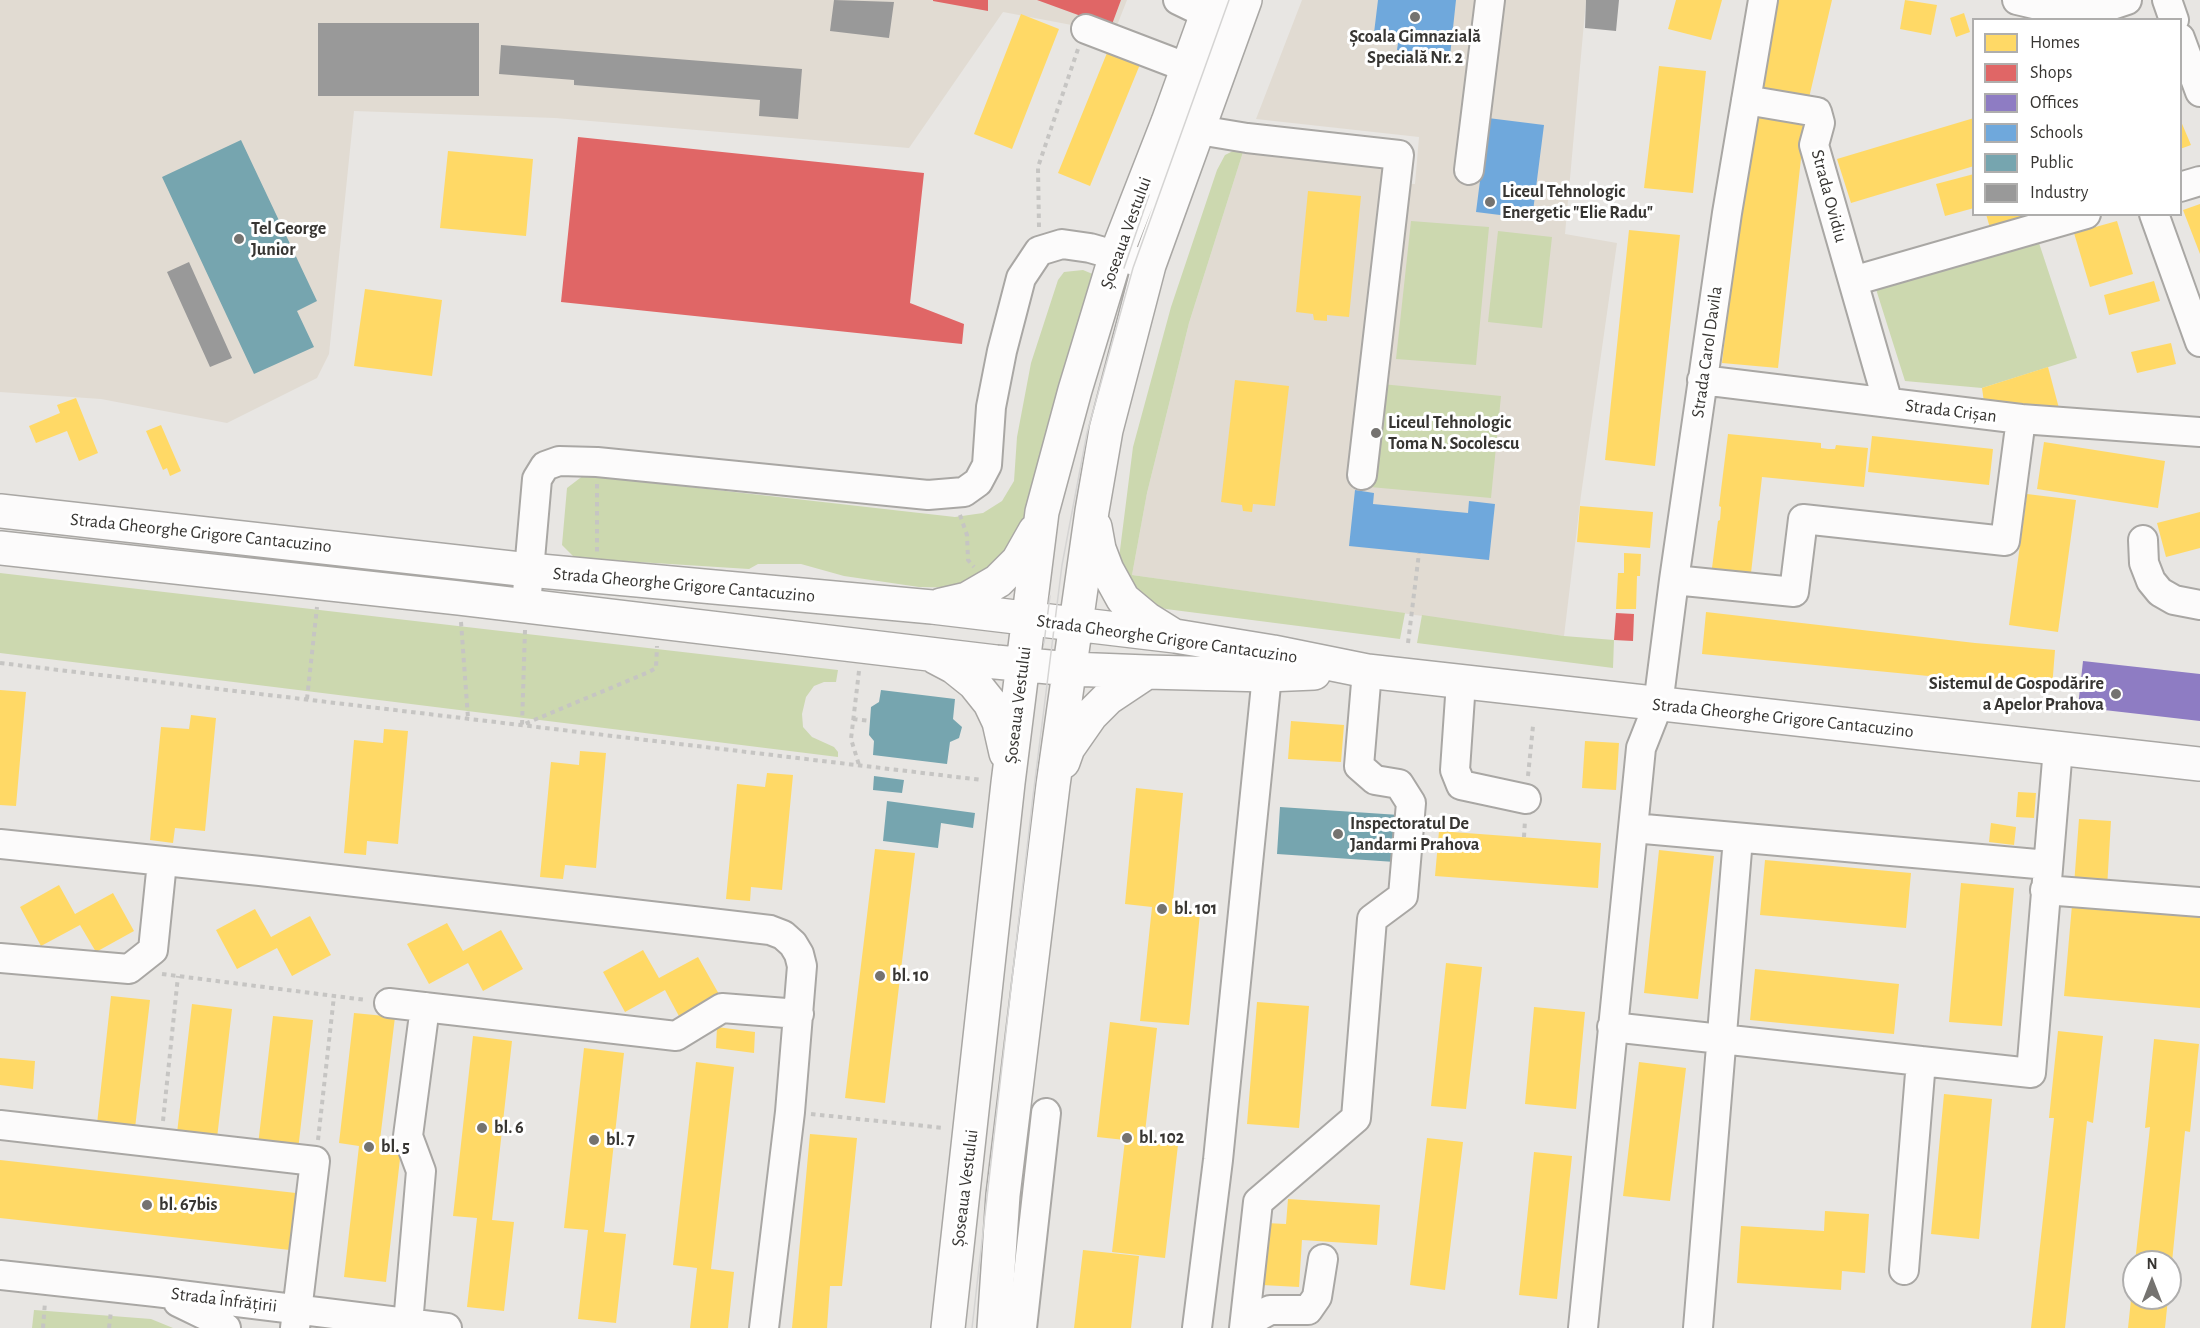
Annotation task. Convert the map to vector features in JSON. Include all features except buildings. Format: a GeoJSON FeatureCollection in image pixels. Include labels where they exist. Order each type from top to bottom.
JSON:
{"type":"FeatureCollection","features":[{"type":"Feature","properties":{"kind":"main road","name":"Șoseaua Vestului"},"geometry":{"type":"LineString","coordinates":[[948,1328],[1022,664],[1042,512],[1075,390],[1116,255],[1245,0]]}},
{"type":"Feature","properties":{"kind":"main road","name":"Șoseaua Vestului"},"geometry":{"type":"LineString","coordinates":[[994,1328],[1003,1195],[1053,785],[1092,511],[1108,420],[1183,126],[1188,68],[1210,7]]}},
{"type":"Feature","properties":{"kind":"main road","name":"Strada Gheorghe Grigore Cantacuzino"},"geometry":{"type":"LineString","coordinates":[[0,511],[529,570],[932,607],[1175,636],[1273,652],[1367,671],[2200,764]]}},
{"type":"Feature","properties":{"kind":"main road"},"geometry":{"type":"LineString","coordinates":[[1092,511],[1099,549],[1107,570],[1123,599],[1147,619],[1175,636]]}},
{"type":"Feature","properties":{"kind":"main road"},"geometry":{"type":"LineString","coordinates":[[932,607],[967,599],[998,581],[1018,561],[1032,538],[1042,512]]}},
{"type":"Feature","properties":{"kind":"main road","name":"Strada Gheorghe Grigore Cantacuzino"},"geometry":{"type":"LineString","coordinates":[[0,548],[526,605],[861,647],[1070,669],[1267,675],[1367,671]]}},
{"type":"Feature","properties":{"kind":"main road"},"geometry":{"type":"LineString","coordinates":[[931,655],[954,667],[990,703],[1003,738],[1009,781]]}},
{"type":"Feature","properties":{"kind":"main road"},"geometry":{"type":"LineString","coordinates":[[1053,785],[1068,748],[1091,715],[1117,691],[1147,672]]}},
{"type":"Feature","properties":{"kind":"street"},"geometry":{"type":"LineString","coordinates":[[1178,0],[1210,7]]}},
{"type":"Feature","properties":{"kind":"street"},"geometry":{"type":"LineString","coordinates":[[1469,170],[1490,0]]}},
{"type":"Feature","properties":{"kind":"street","name":"Strada Carol Davila"},"geometry":{"type":"LineString","coordinates":[[1583,1328],[1641,748],[1658,705],[1702,380],[1763,0]]}},
{"type":"Feature","properties":{"kind":"street"},"geometry":{"type":"LineString","coordinates":[[2017,0],[2064,11],[2100,9],[2127,0]]}},
{"type":"Feature","properties":{"kind":"street"},"geometry":{"type":"LineString","coordinates":[[2167,0],[2173,18]]}},
{"type":"Feature","properties":{"kind":"street"},"geometry":{"type":"LineString","coordinates":[[1086,29],[1188,68]]}},
{"type":"Feature","properties":{"kind":"street"},"geometry":{"type":"LineString","coordinates":[[2182,41],[2200,92]]}},
{"type":"Feature","properties":{"kind":"street","name":"Strada Ovidiu"},"geometry":{"type":"LineString","coordinates":[[1746,100],[1817,112],[1820,123],[1814,145],[1888,403]]}},
{"type":"Feature","properties":{"kind":"street"},"geometry":{"type":"LineString","coordinates":[[1183,126],[1247,138],[1399,155],[1362,475]]}},
{"type":"Feature","properties":{"kind":"street"},"geometry":{"type":"LineString","coordinates":[[2182,187],[2200,181]]}},
{"type":"Feature","properties":{"kind":"street"},"geometry":{"type":"LineString","coordinates":[[1853,281],[2079,216]]}},
{"type":"Feature","properties":{"kind":"street"},"geometry":{"type":"LineString","coordinates":[[2155,216],[2200,342]]}},
{"type":"Feature","properties":{"kind":"street"},"geometry":{"type":"LineString","coordinates":[[526,605],[537,479],[545,466],[559,461],[597,462],[917,494],[964,492],[978,482],[987,465],[991,407],[1002,351],[1021,278],[1039,251],[1062,244],[1116,255],[1149,265]]}},
{"type":"Feature","properties":{"kind":"street","name":"Strada Crișan"},"geometry":{"type":"LineString","coordinates":[[1702,380],[2021,419],[2200,432]]}},
{"type":"Feature","properties":{"kind":"street"},"geometry":{"type":"LineString","coordinates":[[1674,580],[1794,592],[1803,519],[2006,540],[2021,419]]}},
{"type":"Feature","properties":{"kind":"street"},"geometry":{"type":"LineString","coordinates":[[2143,540],[2144,563],[2151,581],[2160,592],[2174,600],[2200,605]]}},
{"type":"Feature","properties":{"kind":"street"},"geometry":{"type":"LineString","coordinates":[[1245,1326],[1258,1202],[1356,1118],[1372,919],[1403,896],[1411,803],[1399,784],[1375,780],[1359,766],[1367,671]]}},
{"type":"Feature","properties":{"kind":"street"},"geometry":{"type":"LineString","coordinates":[[1197,1328],[1218,1160],[1267,675]]}},
{"type":"Feature","properties":{"kind":"street"},"geometry":{"type":"LineString","coordinates":[[1461,682],[1455,770],[1461,785],[1526,799]]}},
{"type":"Feature","properties":{"kind":"street"},"geometry":{"type":"LineString","coordinates":[[1612,1027],[1722,1041],[2031,1073],[2058,748]]}},
{"type":"Feature","properties":{"kind":"street"},"geometry":{"type":"LineString","coordinates":[[1633,828],[1738,838],[2046,878],[2200,902]]}},
{"type":"Feature","properties":{"kind":"street"},"geometry":{"type":"LineString","coordinates":[[1698,1328],[1738,838]]}},
{"type":"Feature","properties":{"kind":"street"},"geometry":{"type":"LineString","coordinates":[[0,844],[260,871],[770,930],[783,936],[793,944],[802,966],[790,1112],[764,1328]]}},
{"type":"Feature","properties":{"kind":"street"},"geometry":{"type":"LineString","coordinates":[[0,958],[129,969],[153,950],[162,862]]}},
{"type":"Feature","properties":{"kind":"street"},"geometry":{"type":"LineString","coordinates":[[389,1003],[676,1036],[722,1008],[799,1014]]}},
{"type":"Feature","properties":{"kind":"street"},"geometry":{"type":"LineString","coordinates":[[408,1324],[421,1171],[408,1136],[425,1007]]}},
{"type":"Feature","properties":{"kind":"street"},"geometry":{"type":"LineString","coordinates":[[1904,1270],[1921,1061]]}},
{"type":"Feature","properties":{"kind":"street"},"geometry":{"type":"LineString","coordinates":[[1022,1328],[1046,1113]]}},
{"type":"Feature","properties":{"kind":"street"},"geometry":{"type":"LineString","coordinates":[[0,1125],[315,1161],[296,1319]]}},
{"type":"Feature","properties":{"kind":"street"},"geometry":{"type":"LineString","coordinates":[[1245,1326],[1270,1310],[1308,1310],[1317,1297],[1323,1259]]}},
{"type":"Feature","properties":{"kind":"street","name":"Strada Înfrățirii"},"geometry":{"type":"LineString","coordinates":[[0,1275],[156,1292],[296,1319],[447,1328]]}},
{"type":"Feature","properties":{"kind":"street"},"geometry":{"type":"LineString","coordinates":[[156,1292],[194,1308],[226,1328]]}},
{"type":"Feature","properties":{"kind":"path"},"geometry":{"type":"LineString","coordinates":[[1039,251],[1038,167],[1086,29]]}},
{"type":"Feature","properties":{"kind":"path"},"geometry":{"type":"LineString","coordinates":[[597,462],[598,577]]}},
{"type":"Feature","properties":{"kind":"path"},"geometry":{"type":"LineString","coordinates":[[952,493],[968,535],[968,561],[977,571],[998,581]]}},
{"type":"Feature","properties":{"kind":"path"},"geometry":{"type":"LineString","coordinates":[[1408,643],[1419,554]]}},
{"type":"Feature","properties":{"kind":"path"},"geometry":{"type":"LineString","coordinates":[[307,699],[320,583]]}},
{"type":"Feature","properties":{"kind":"path"},"geometry":{"type":"LineString","coordinates":[[459,598],[468,718]]}},
{"type":"Feature","properties":{"kind":"path"},"geometry":{"type":"LineString","coordinates":[[522,725],[526,605]]}},
{"type":"Feature","properties":{"kind":"path"},"geometry":{"type":"LineString","coordinates":[[522,725],[656,668],[658,621]]}},
{"type":"Feature","properties":{"kind":"path"},"geometry":{"type":"LineString","coordinates":[[859,765],[851,738],[861,647]]}},
{"type":"Feature","properties":{"kind":"path"},"geometry":{"type":"LineString","coordinates":[[0,663],[1009,781]]}},
{"type":"Feature","properties":{"kind":"path"},"geometry":{"type":"LineString","coordinates":[[853,719],[870,721]]}},
{"type":"Feature","properties":{"kind":"path"},"geometry":{"type":"LineString","coordinates":[[676,743],[676,751]]}},
{"type":"Feature","properties":{"kind":"path"},"geometry":{"type":"LineString","coordinates":[[129,969],[389,1003]]}},
{"type":"Feature","properties":{"kind":"path"},"geometry":{"type":"LineString","coordinates":[[161,1143],[178,976]]}},
{"type":"Feature","properties":{"kind":"path"},"geometry":{"type":"LineString","coordinates":[[315,1161],[334,996]]}},
{"type":"Feature","properties":{"kind":"path"},"geometry":{"type":"LineString","coordinates":[[790,1112],[971,1131]]}},
{"type":"Feature","properties":{"kind":"shaded area"},"geometry":{"type":"Polygon","coordinates":[[[0,0],[1127,0],[1114,33],[1003,12],[909,148],[555,118],[354,111],[329,354],[317,378],[227,423],[101,399],[0,392],[0,0]]]}},
{"type":"Feature","properties":{"kind":"shaded area","name":"Liceul Tehnologic Toma N. Socolescu"},"geometry":{"type":"Polygon","coordinates":[[[1302,0],[1586,0],[1565,234],[1617,243],[1581,495],[1564,636],[1132,575],[1147,493],[1189,323],[1243,152],[1383,166],[1382,183],[1415,184],[1419,137],[1256,119],[1302,0]]]}},
{"type":"Feature","properties":{"kind":"green space"},"geometry":{"type":"Polygon","coordinates":[[[1235,150],[1243,152],[1189,323],[1147,493],[1132,575],[1405,613],[1400,639],[1166,609],[1152,605],[1126,582],[1119,558],[1133,447],[1171,307],[1217,170],[1225,155],[1235,150]]]}},
{"type":"Feature","properties":{"kind":"green space"},"geometry":{"type":"Polygon","coordinates":[[[1411,221],[1489,227],[1476,365],[1396,359],[1411,221]]]}},
{"type":"Feature","properties":{"kind":"green space"},"geometry":{"type":"Polygon","coordinates":[[[1498,231],[1552,237],[1542,328],[1488,322],[1498,231]]]}},
{"type":"Feature","properties":{"kind":"green space"},"geometry":{"type":"Polygon","coordinates":[[[2038,240],[2077,358],[1982,388],[1905,381],[1875,286],[2038,240]]]}},
{"type":"Feature","properties":{"kind":"green space"},"geometry":{"type":"Polygon","coordinates":[[[1083,270],[1095,275],[1022,531],[1006,561],[960,588],[919,587],[844,576],[801,564],[758,564],[749,569],[575,558],[562,545],[567,488],[584,475],[955,517],[983,513],[1002,501],[1014,481],[1017,437],[1031,363],[1058,280],[1064,272],[1083,270]]]}},
{"type":"Feature","properties":{"kind":"green space"},"geometry":{"type":"Polygon","coordinates":[[[1382,384],[1501,396],[1491,498],[1370,487],[1382,384]]]}},
{"type":"Feature","properties":{"kind":"green space"},"geometry":{"type":"Polygon","coordinates":[[[0,573],[838,670],[836,682],[824,682],[814,686],[806,697],[802,714],[803,727],[812,737],[834,747],[838,752],[838,757],[0,653],[0,573]]]}},
{"type":"Feature","properties":{"kind":"green space"},"geometry":{"type":"Polygon","coordinates":[[[1422,615],[1564,636],[1614,640],[1613,668],[1417,643],[1422,615]]]}},
{"type":"Feature","properties":{"kind":"green space"},"geometry":{"type":"Polygon","coordinates":[[[34,1310],[151,1319],[173,1328],[32,1328],[34,1310]]]}},
{"type":"Feature","properties":{"kind":"tram line"},"geometry":{"type":"LineString","coordinates":[[972,1328],[1062,565],[1087,433],[1133,268],[1229,0]]}},
{"type":"Feature","properties":{"kind":"tram line"},"geometry":{"type":"LineString","coordinates":[[1124,268],[1149,195]]}},
{"type":"Feature","properties":{"kind":"tram line"},"geometry":{"type":"LineString","coordinates":[[1044,643],[1050,596]]}},
{"type":"Feature","properties":{"kind":"place","name":"Școala Gimnazială Specială Nr. 2"},"geometry":{"type":"Point","coordinates":[1415,17]}},
{"type":"Feature","properties":{"kind":"place","name":"Liceul Tehnologic Energetic \"Elie Radu\""},"geometry":{"type":"Point","coordinates":[1490,202]}},
{"type":"Feature","properties":{"kind":"place","name":"Tel George Junior"},"geometry":{"type":"Point","coordinates":[239,239]}},
{"type":"Feature","properties":{"kind":"place","name":"Liceul Tehnologic Toma N. Socolescu"},"geometry":{"type":"Point","coordinates":[1376,433]}},
{"type":"Feature","properties":{"kind":"place","name":"Sistemul de Gospodărire a Apelor Prahova"},"geometry":{"type":"Point","coordinates":[2116,694]}},
{"type":"Feature","properties":{"kind":"place","name":"Inspectoratul De Jandarmi Prahova"},"geometry":{"type":"Point","coordinates":[1338,834]}},
{"type":"Feature","properties":{"kind":"place","name":"bl. 101"},"geometry":{"type":"Point","coordinates":[1162,909]}},
{"type":"Feature","properties":{"kind":"place","name":"bl. 10"},"geometry":{"type":"Point","coordinates":[880,976]}},
{"type":"Feature","properties":{"kind":"place","name":"bl. 6"},"geometry":{"type":"Point","coordinates":[482,1128]}},
{"type":"Feature","properties":{"kind":"place","name":"bl. 102"},"geometry":{"type":"Point","coordinates":[1127,1138]}},
{"type":"Feature","properties":{"kind":"place","name":"bl. 7"},"geometry":{"type":"Point","coordinates":[594,1140]}},
{"type":"Feature","properties":{"kind":"place","name":"bl. 5"},"geometry":{"type":"Point","coordinates":[369,1147]}},
{"type":"Feature","properties":{"kind":"place","name":"bl. 67bis"},"geometry":{"type":"Point","coordinates":[147,1205]}}]}
